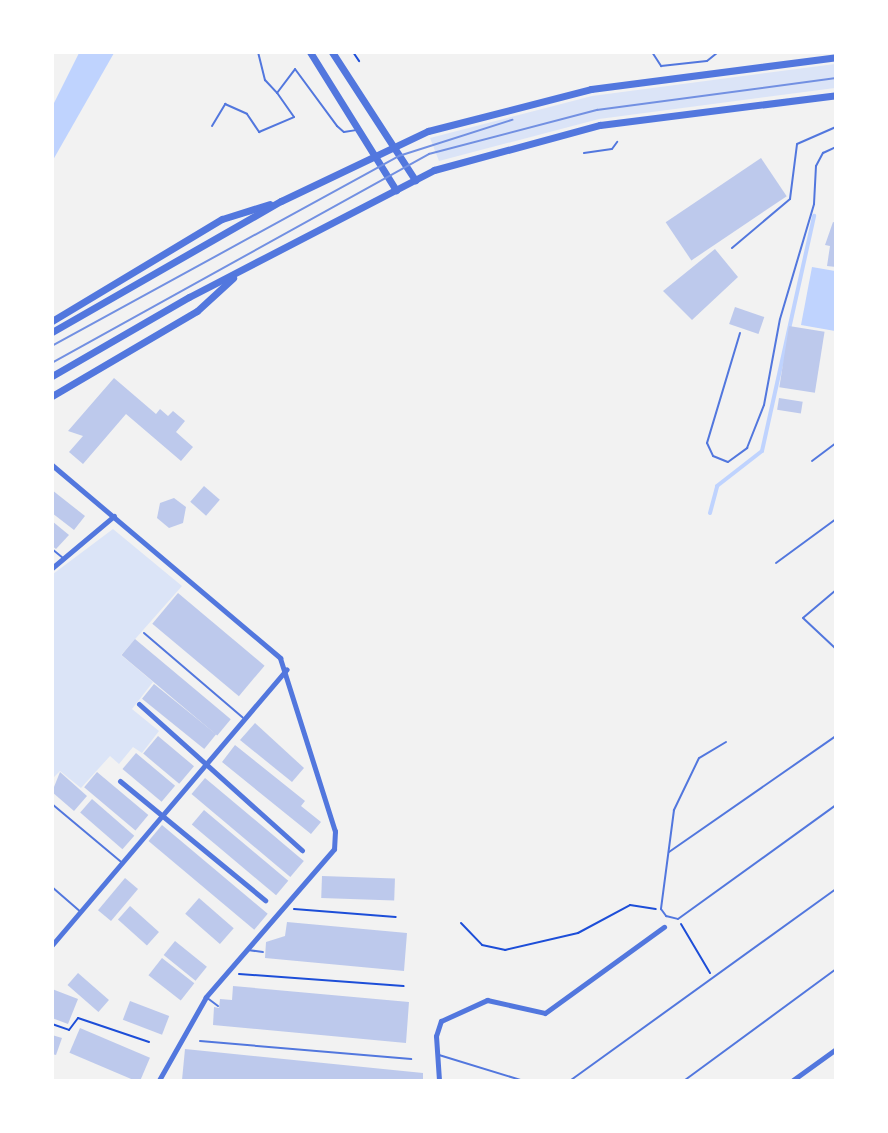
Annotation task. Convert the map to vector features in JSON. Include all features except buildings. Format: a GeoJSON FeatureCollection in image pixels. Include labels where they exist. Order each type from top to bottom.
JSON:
{"type":"FeatureCollection","features":[{"type":"Feature","properties":{"kind":"street"},"geometry":{"type":"LineString","coordinates":[[310,52],[396,190]]}},
{"type":"Feature","properties":{"kind":"street"},"geometry":{"type":"LineString","coordinates":[[332,52],[415,180]]}},
{"type":"Feature","properties":{"kind":"street"},"geometry":{"type":"LineString","coordinates":[[52,332],[281,201],[393,146],[539,99],[836,57]]}},
{"type":"Feature","properties":{"kind":"street"},"geometry":{"type":"LineString","coordinates":[[54,375],[240,272],[415,180],[549,135],[836,94]]}},
{"type":"Feature","properties":{"kind":"street"},"geometry":{"type":"LineString","coordinates":[[52,321],[222,219],[281,201]]}},
{"type":"Feature","properties":{"kind":"street"},"geometry":{"type":"LineString","coordinates":[[52,396],[198,311],[240,272]]}},
{"type":"Feature","properties":{"kind":"street"},"geometry":{"type":"LineString","coordinates":[[52,465],[264,642],[287,669],[335,831],[334,849],[206,997],[159,1080]]}},
{"type":"Feature","properties":{"kind":"street"},"geometry":{"type":"LineString","coordinates":[[52,567],[114,516]]}},
{"type":"Feature","properties":{"kind":"street"},"geometry":{"type":"LineString","coordinates":[[52,945],[83,913],[287,669]]}},
{"type":"Feature","properties":{"kind":"street"},"geometry":{"type":"LineString","coordinates":[[139,704],[302,850]]}},
{"type":"Feature","properties":{"kind":"street"},"geometry":{"type":"LineString","coordinates":[[120,781],[265,900]]}},
{"type":"Feature","properties":{"kind":"street"},"geometry":{"type":"LineString","coordinates":[[439,1080],[437,1054],[441,1021],[487,1000],[545,1013],[664,927]]}},
{"type":"Feature","properties":{"kind":"street"},"geometry":{"type":"LineString","coordinates":[[794,1080],[836,1049]]}},
{"type":"Feature","properties":{"kind":"lane"},"geometry":{"type":"LineString","coordinates":[[212,126],[225,104],[247,114],[259,132],[294,117],[265,80],[258,52]]}},
{"type":"Feature","properties":{"kind":"lane"},"geometry":{"type":"LineString","coordinates":[[652,52],[661,66],[707,61],[718,52]]}},
{"type":"Feature","properties":{"kind":"lane"},"geometry":{"type":"LineString","coordinates":[[277,93],[290,72],[301,71],[337,126],[344,132],[359,129]]}},
{"type":"Feature","properties":{"kind":"lane"},"geometry":{"type":"LineString","coordinates":[[732,248],[790,198],[797,144],[836,127]]}},
{"type":"Feature","properties":{"kind":"lane"},"geometry":{"type":"LineString","coordinates":[[584,153],[612,149],[617,142]]}},
{"type":"Feature","properties":{"kind":"lane"},"geometry":{"type":"LineString","coordinates":[[740,333],[706,443],[713,456],[728,462],[747,448],[764,405],[780,319],[814,204],[816,166],[823,153],[836,147]]}},
{"type":"Feature","properties":{"kind":"lane"},"geometry":{"type":"LineString","coordinates":[[812,461],[836,444]]}},
{"type":"Feature","properties":{"kind":"lane"},"geometry":{"type":"LineString","coordinates":[[776,563],[836,519]]}},
{"type":"Feature","properties":{"kind":"lane"},"geometry":{"type":"LineString","coordinates":[[52,549],[64,559]]}},
{"type":"Feature","properties":{"kind":"lane"},"geometry":{"type":"LineString","coordinates":[[836,590],[803,618],[836,649]]}},
{"type":"Feature","properties":{"kind":"lane"},"geometry":{"type":"LineString","coordinates":[[144,633],[245,720]]}},
{"type":"Feature","properties":{"kind":"lane"},"geometry":{"type":"LineString","coordinates":[[669,852],[836,736]]}},
{"type":"Feature","properties":{"kind":"lane"},"geometry":{"type":"LineString","coordinates":[[726,742],[699,758],[685,780],[674,810],[662,909],[678,919],[836,805]]}},
{"type":"Feature","properties":{"kind":"lane"},"geometry":{"type":"LineString","coordinates":[[52,804],[123,864]]}},
{"type":"Feature","properties":{"kind":"lane"},"geometry":{"type":"LineString","coordinates":[[52,887],[83,913]]}},
{"type":"Feature","properties":{"kind":"lane"},"geometry":{"type":"LineString","coordinates":[[571,1080],[712,976],[836,889]]}},
{"type":"Feature","properties":{"kind":"lane"},"geometry":{"type":"LineString","coordinates":[[248,950],[263,952]]}},
{"type":"Feature","properties":{"kind":"lane"},"geometry":{"type":"LineString","coordinates":[[685,1080],[836,969]]}},
{"type":"Feature","properties":{"kind":"lane"},"geometry":{"type":"LineString","coordinates":[[206,997],[218,1006]]}},
{"type":"Feature","properties":{"kind":"lane"},"geometry":{"type":"LineString","coordinates":[[200,1041],[411,1059]]}},
{"type":"Feature","properties":{"kind":"lane"},"geometry":{"type":"LineString","coordinates":[[437,1054],[521,1080]]}},
{"type":"Feature","properties":{"kind":"path"},"geometry":{"type":"LineString","coordinates":[[353,52],[359,62]]}},
{"type":"Feature","properties":{"kind":"path"},"geometry":{"type":"LineString","coordinates":[[461,923],[482,945],[514,949],[578,933],[610,911],[630,905],[662,909]]}},
{"type":"Feature","properties":{"kind":"path"},"geometry":{"type":"LineString","coordinates":[[306,912],[396,917]]}},
{"type":"Feature","properties":{"kind":"path"},"geometry":{"type":"LineString","coordinates":[[678,919],[712,976]]}},
{"type":"Feature","properties":{"kind":"path"},"geometry":{"type":"LineString","coordinates":[[251,974],[404,986]]}},
{"type":"Feature","properties":{"kind":"path"},"geometry":{"type":"LineString","coordinates":[[52,1024],[69,1030],[78,1018],[149,1042]]}},
{"type":"Feature","properties":{"kind":"shaded area"},"geometry":{"type":"Polygon","coordinates":[[[835,64],[835,88],[599,119],[439,161],[430,138],[592,96],[835,64]]]}},
{"type":"Feature","properties":{"kind":"shaded area"},"geometry":{"type":"Polygon","coordinates":[[[113,529],[182,586],[121,655],[153,682],[132,709],[159,731],[142,753],[133,747],[119,764],[110,756],[81,788],[60,771],[53,778],[53,574],[113,529]]]}},
{"type":"Feature","properties":{"kind":"water"},"geometry":{"type":"Polygon","coordinates":[[[79,53],[114,53],[53,160],[53,105],[79,53]]]}},
{"type":"Feature","properties":{"kind":"water"},"geometry":{"type":"Polygon","coordinates":[[[812,267],[835,271],[835,331],[801,325],[812,267]]]}},
{"type":"Feature","properties":{"kind":"waterway"},"geometry":{"type":"LineString","coordinates":[[710,513],[717,486],[762,451],[814,216]]}},
{"type":"Feature","properties":{"kind":"tram line"},"geometry":{"type":"LineString","coordinates":[[52,363],[429,154],[597,110],[836,78]]}},
{"type":"Feature","properties":{"kind":"tram line"},"geometry":{"type":"LineString","coordinates":[[52,346],[399,156],[512,120]]}}]}
